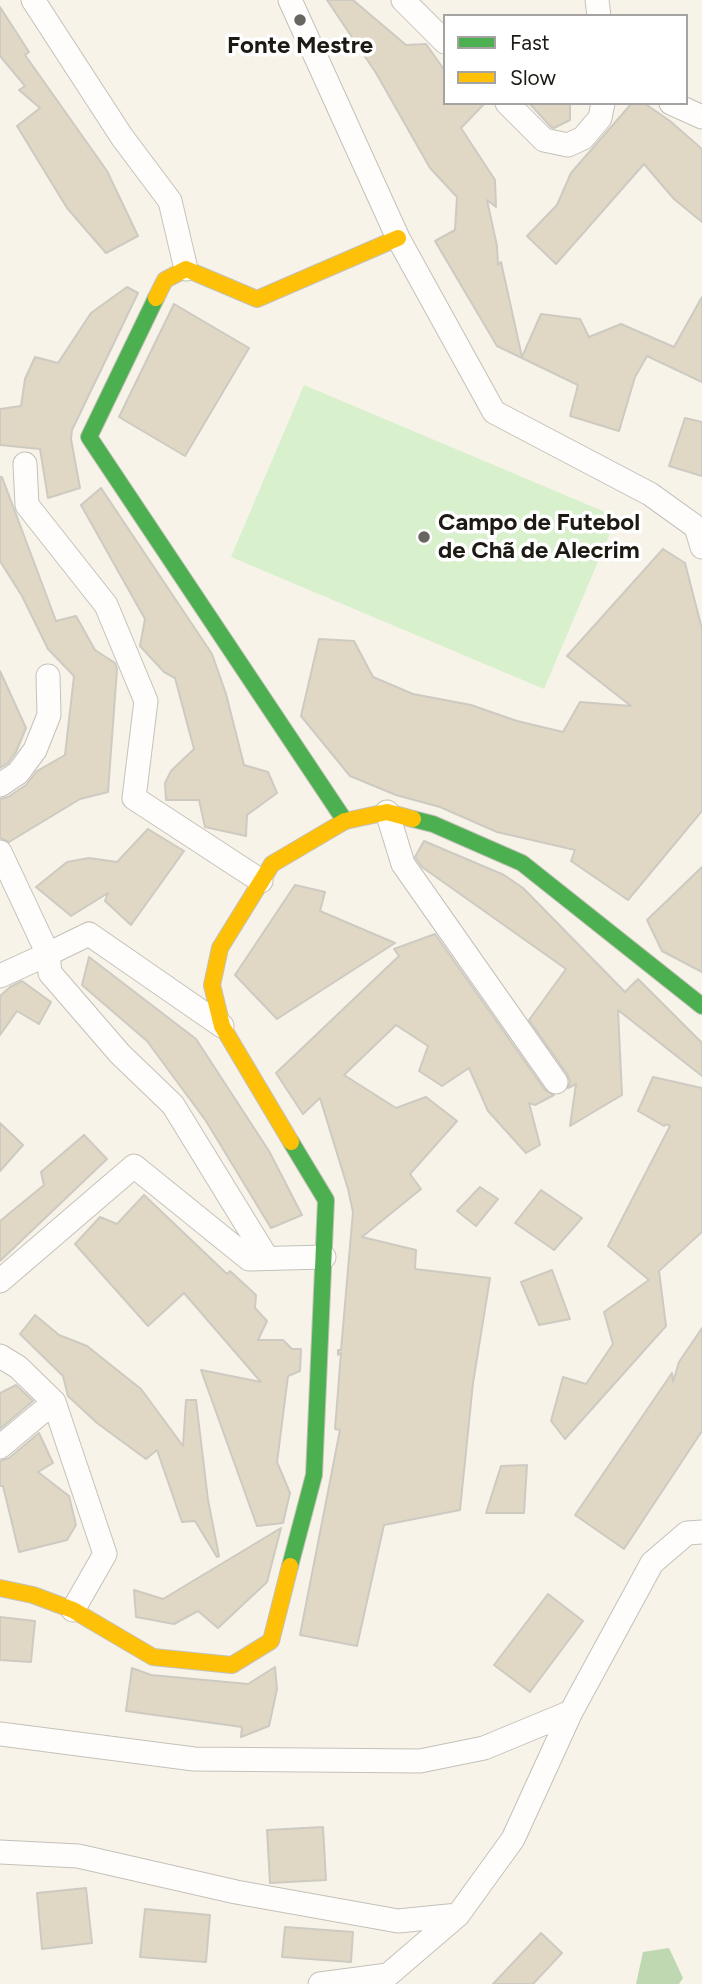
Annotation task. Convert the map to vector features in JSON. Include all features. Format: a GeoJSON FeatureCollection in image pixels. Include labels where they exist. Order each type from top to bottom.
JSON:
{"type":"FeatureCollection","features":[{"type":"Feature","properties":{"kind":"street"},"geometry":{"type":"LineString","coordinates":[[33,0],[122,137],[170,201],[186,269]]}},
{"type":"Feature","properties":{"kind":"street"},"geometry":{"type":"LineString","coordinates":[[290,0],[398,238],[494,412],[650,494],[700,534]]}},
{"type":"Feature","properties":{"kind":"street"},"geometry":{"type":"LineString","coordinates":[[403,0],[443,40]]}},
{"type":"Feature","properties":{"kind":"street"},"geometry":{"type":"LineString","coordinates":[[509,105],[544,140],[568,145],[583,138],[600,118],[603,105]]}},
{"type":"Feature","properties":{"kind":"street"},"geometry":{"type":"LineString","coordinates":[[675,105],[702,117]]}},
{"type":"Feature","properties":{"kind":"street"},"geometry":{"type":"LineString","coordinates":[[186,269],[257,299],[398,238]]}},
{"type":"Feature","properties":{"kind":"street"},"geometry":{"type":"LineString","coordinates":[[186,269],[165,280],[89,437],[345,821]]}},
{"type":"Feature","properties":{"kind":"street"},"geometry":{"type":"LineString","coordinates":[[25,464],[27,505],[106,605],[146,701],[134,798],[261,881]]}},
{"type":"Feature","properties":{"kind":"street"},"geometry":{"type":"LineString","coordinates":[[0,785],[18,773],[35,750],[49,715],[48,676]]}},
{"type":"Feature","properties":{"kind":"street"},"geometry":{"type":"LineString","coordinates":[[387,811],[403,864],[555,1082]]}},
{"type":"Feature","properties":{"kind":"street"},"geometry":{"type":"LineString","coordinates":[[0,1588],[33,1595],[73,1610],[153,1657],[232,1665],[271,1641],[314,1475],[326,1200],[222,1026],[212,985],[220,948],[271,864],[345,821],[387,811],[433,824],[522,863],[702,1006]]}},
{"type":"Feature","properties":{"kind":"street"},"geometry":{"type":"LineString","coordinates":[[0,852],[48,954],[50,973],[120,1054],[173,1105],[267,1258]]}},
{"type":"Feature","properties":{"kind":"street"},"geometry":{"type":"LineString","coordinates":[[0,976],[89,934],[222,1026]]}},
{"type":"Feature","properties":{"kind":"street"},"geometry":{"type":"LineString","coordinates":[[0,1281],[134,1166],[249,1259],[324,1257]]}},
{"type":"Feature","properties":{"kind":"street"},"geometry":{"type":"LineString","coordinates":[[0,1356],[18,1367],[54,1402],[105,1554],[73,1610]]}},
{"type":"Feature","properties":{"kind":"street"},"geometry":{"type":"LineString","coordinates":[[0,1447],[54,1402]]}},
{"type":"Feature","properties":{"kind":"street"},"geometry":{"type":"LineString","coordinates":[[320,1984],[388,1975],[458,1915],[513,1839],[571,1712],[652,1563],[687,1533],[702,1532]]}},
{"type":"Feature","properties":{"kind":"street"},"geometry":{"type":"LineString","coordinates":[[0,1734],[194,1759],[420,1761],[484,1748],[571,1712]]}},
{"type":"Feature","properties":{"kind":"street"},"geometry":{"type":"LineString","coordinates":[[0,1852],[78,1856],[236,1892],[398,1921],[458,1915]]}},
{"type":"Feature","properties":{"kind":"green space","name":"Campo de Futebol de Chã de Alecrim"},"geometry":{"type":"Polygon","coordinates":[[[304,385],[617,517],[544,689],[231,557],[304,385]]]}},
{"type":"Feature","properties":{"kind":"green space"},"geometry":{"type":"Polygon","coordinates":[[[669,1948],[683,1978],[679,1984],[636,1984],[643,1952],[669,1948]]]}},
{"type":"Feature","properties":{"kind":"building"},"geometry":{"type":"Polygon","coordinates":[[[327,0],[353,0],[406,45],[426,44],[443,68],[443,105],[483,105],[461,128],[495,180],[496,207],[487,200],[497,246],[498,265],[501,262],[522,357],[541,314],[580,319],[589,337],[621,324],[674,347],[702,297],[702,382],[647,356],[635,377],[619,431],[570,416],[578,385],[497,346],[435,241],[455,230],[457,197],[430,168],[376,73],[327,0]]]}},
{"type":"Feature","properties":{"kind":"building"},"geometry":{"type":"Polygon","coordinates":[[[0,7],[29,52],[25,55],[107,171],[138,236],[106,253],[67,208],[17,126],[40,108],[19,90],[25,86],[0,56],[0,7]]]}},
{"type":"Feature","properties":{"kind":"building"},"geometry":{"type":"Polygon","coordinates":[[[531,105],[570,105],[570,120],[551,127],[531,105]]]}},
{"type":"Feature","properties":{"kind":"building"},"geometry":{"type":"Polygon","coordinates":[[[630,105],[647,105],[702,149],[702,222],[674,199],[644,164],[556,264],[527,236],[557,205],[571,173],[630,105]]]}},
{"type":"Feature","properties":{"kind":"building"},"geometry":{"type":"Polygon","coordinates":[[[127,287],[138,293],[72,430],[71,439],[80,488],[48,498],[40,449],[0,445],[0,409],[21,406],[25,379],[35,357],[58,363],[91,313],[127,287]]]}},
{"type":"Feature","properties":{"kind":"building"},"geometry":{"type":"Polygon","coordinates":[[[174,304],[249,348],[185,456],[119,417],[174,304]]]}},
{"type":"Feature","properties":{"kind":"building"},"geometry":{"type":"Polygon","coordinates":[[[685,418],[702,422],[702,476],[669,466],[685,418]]]}},
{"type":"Feature","properties":{"kind":"building"},"geometry":{"type":"Polygon","coordinates":[[[0,477],[56,621],[76,616],[95,650],[115,663],[117,669],[108,792],[80,799],[9,842],[0,838],[0,799],[26,785],[37,771],[65,755],[74,676],[48,649],[22,596],[0,561],[0,477]]]}},
{"type":"Feature","properties":{"kind":"building"},"geometry":{"type":"Polygon","coordinates":[[[101,488],[212,654],[226,694],[244,765],[268,772],[277,793],[247,815],[246,836],[205,827],[199,800],[166,800],[165,783],[171,771],[194,749],[175,678],[164,672],[140,646],[145,619],[81,505],[101,488]]]}},
{"type":"Feature","properties":{"kind":"building"},"geometry":{"type":"Polygon","coordinates":[[[663,549],[685,563],[702,629],[702,811],[628,900],[571,861],[575,850],[497,832],[440,807],[396,795],[350,776],[301,716],[319,639],[354,641],[373,677],[413,694],[471,705],[517,721],[563,732],[580,702],[631,706],[567,656],[663,549]]]}},
{"type":"Feature","properties":{"kind":"building"},"geometry":{"type":"Polygon","coordinates":[[[0,671],[26,728],[16,752],[8,763],[0,768],[0,671]]]}},
{"type":"Feature","properties":{"kind":"building"},"geometry":{"type":"Polygon","coordinates":[[[148,829],[184,851],[131,925],[105,901],[108,893],[71,916],[36,887],[67,862],[89,858],[117,862],[148,829]]]}},
{"type":"Feature","properties":{"kind":"building"},"geometry":{"type":"Polygon","coordinates":[[[424,841],[504,875],[523,888],[625,992],[638,979],[702,1043],[702,1076],[618,1010],[622,1095],[570,1126],[576,1084],[568,1088],[570,1081],[567,1074],[529,1020],[566,969],[422,867],[415,857],[424,841]]]}},
{"type":"Feature","properties":{"kind":"building"},"geometry":{"type":"Polygon","coordinates":[[[702,867],[702,972],[662,951],[647,920],[702,867]]]}},
{"type":"Feature","properties":{"kind":"building"},"geometry":{"type":"Polygon","coordinates":[[[295,885],[325,892],[320,911],[395,943],[277,1019],[235,975],[295,885]]]}},
{"type":"Feature","properties":{"kind":"building"},"geometry":{"type":"Polygon","coordinates":[[[435,934],[545,1090],[554,1095],[535,1105],[529,1103],[540,1145],[526,1153],[488,1111],[469,1068],[442,1086],[419,1071],[428,1046],[396,1025],[344,1075],[396,1108],[426,1097],[457,1121],[410,1174],[421,1189],[362,1237],[416,1250],[415,1269],[490,1278],[473,1383],[460,1510],[384,1525],[357,1646],[300,1635],[340,1430],[335,1429],[341,1353],[338,1355],[338,1350],[341,1350],[353,1212],[320,1098],[303,1114],[276,1073],[399,956],[394,949],[435,934]]]}},
{"type":"Feature","properties":{"kind":"building"},"geometry":{"type":"Polygon","coordinates":[[[89,957],[196,1039],[269,1151],[302,1215],[271,1228],[206,1121],[147,1041],[82,985],[89,957]]]}},
{"type":"Feature","properties":{"kind":"building"},"geometry":{"type":"Polygon","coordinates":[[[22,981],[51,1002],[39,1024],[17,1011],[0,1035],[0,996],[22,981]]]}},
{"type":"Feature","properties":{"kind":"building"},"geometry":{"type":"Polygon","coordinates":[[[653,1077],[702,1088],[702,1232],[659,1271],[666,1326],[565,1439],[551,1421],[563,1377],[586,1384],[613,1344],[604,1312],[649,1280],[608,1246],[670,1126],[664,1126],[638,1111],[653,1077]]]}},
{"type":"Feature","properties":{"kind":"building"},"geometry":{"type":"Polygon","coordinates":[[[0,1123],[23,1145],[0,1171],[0,1123]]]}},
{"type":"Feature","properties":{"kind":"building"},"geometry":{"type":"Polygon","coordinates":[[[84,1135],[107,1159],[0,1261],[0,1221],[44,1185],[41,1172],[84,1135]]]}},
{"type":"Feature","properties":{"kind":"building"},"geometry":{"type":"Polygon","coordinates":[[[480,1187],[498,1199],[476,1226],[457,1211],[480,1187]]]}},
{"type":"Feature","properties":{"kind":"building"},"geometry":{"type":"Polygon","coordinates":[[[541,1190],[582,1218],[554,1250],[515,1223],[541,1190]]]}},
{"type":"Feature","properties":{"kind":"building"},"geometry":{"type":"Polygon","coordinates":[[[144,1195],[227,1274],[230,1271],[256,1295],[255,1308],[267,1321],[258,1340],[283,1340],[292,1349],[301,1349],[300,1371],[288,1376],[277,1462],[290,1493],[283,1523],[257,1526],[201,1370],[261,1382],[184,1293],[148,1326],[75,1244],[100,1217],[117,1224],[144,1195]]]}},
{"type":"Feature","properties":{"kind":"building"},"geometry":{"type":"Polygon","coordinates":[[[552,1270],[570,1319],[539,1325],[521,1282],[552,1270]]]}},
{"type":"Feature","properties":{"kind":"building"},"geometry":{"type":"Polygon","coordinates":[[[35,1315],[59,1335],[87,1346],[141,1389],[183,1446],[186,1400],[196,1400],[208,1500],[219,1556],[217,1557],[195,1521],[182,1522],[157,1450],[146,1459],[97,1423],[68,1396],[63,1376],[20,1334],[35,1315]]]}},
{"type":"Feature","properties":{"kind":"building"},"geometry":{"type":"Polygon","coordinates":[[[702,1328],[702,1431],[624,1549],[575,1515],[672,1373],[673,1382],[679,1362],[702,1328]]]}},
{"type":"Feature","properties":{"kind":"building"},"geometry":{"type":"Polygon","coordinates":[[[16,1385],[33,1401],[0,1429],[0,1393],[16,1385]]]}},
{"type":"Feature","properties":{"kind":"building"},"geometry":{"type":"Polygon","coordinates":[[[39,1433],[53,1463],[38,1472],[69,1496],[76,1525],[67,1540],[19,1552],[3,1486],[0,1486],[0,1461],[9,1458],[39,1433]]]}},
{"type":"Feature","properties":{"kind":"building"},"geometry":{"type":"Polygon","coordinates":[[[527,1465],[524,1513],[486,1513],[501,1466],[527,1465]]]}},
{"type":"Feature","properties":{"kind":"building"},"geometry":{"type":"Polygon","coordinates":[[[281,1528],[267,1582],[218,1628],[198,1611],[174,1624],[136,1617],[134,1590],[163,1599],[281,1528]]]}},
{"type":"Feature","properties":{"kind":"building"},"geometry":{"type":"Polygon","coordinates":[[[548,1594],[583,1621],[530,1692],[494,1665],[548,1594]]]}},
{"type":"Feature","properties":{"kind":"building"},"geometry":{"type":"Polygon","coordinates":[[[0,1617],[35,1621],[31,1662],[0,1660],[0,1617]]]}},
{"type":"Feature","properties":{"kind":"building"},"geometry":{"type":"Polygon","coordinates":[[[275,1667],[277,1689],[269,1726],[241,1737],[242,1727],[126,1711],[132,1668],[151,1675],[248,1684],[275,1667]]]}},
{"type":"Feature","properties":{"kind":"building"},"geometry":{"type":"Polygon","coordinates":[[[323,1827],[326,1880],[270,1883],[267,1830],[323,1827]]]}},
{"type":"Feature","properties":{"kind":"building"},"geometry":{"type":"Polygon","coordinates":[[[86,1888],[92,1943],[42,1949],[37,1893],[86,1888]]]}},
{"type":"Feature","properties":{"kind":"building"},"geometry":{"type":"Polygon","coordinates":[[[145,1909],[210,1915],[206,1962],[140,1957],[145,1909]]]}},
{"type":"Feature","properties":{"kind":"building"},"geometry":{"type":"Polygon","coordinates":[[[285,1927],[353,1932],[351,1962],[282,1957],[285,1927]]]}},
{"type":"Feature","properties":{"kind":"building"},"geometry":{"type":"Polygon","coordinates":[[[541,1933],[562,1953],[533,1984],[493,1984],[541,1933]]]}},
{"type":"Feature","properties":{"kind":"traffic: fast"},"geometry":{"type":"LineString","coordinates":[[156,298],[89,437],[345,821]]}},
{"type":"Feature","properties":{"kind":"traffic: fast"},"geometry":{"type":"LineString","coordinates":[[413,819],[433,824],[522,863],[702,1006]]}},
{"type":"Feature","properties":{"kind":"traffic: fast"},"geometry":{"type":"LineString","coordinates":[[290,1566],[314,1475],[326,1200],[291,1142]]}},
{"type":"Feature","properties":{"kind":"traffic: slow"},"geometry":{"type":"LineString","coordinates":[[156,298],[165,280],[186,269],[257,299],[398,238]]}},
{"type":"Feature","properties":{"kind":"traffic: slow"},"geometry":{"type":"LineString","coordinates":[[291,1142],[222,1026],[212,985],[220,948],[272,864],[345,821],[387,812],[413,819]]}},
{"type":"Feature","properties":{"kind":"traffic: slow"},"geometry":{"type":"LineString","coordinates":[[0,1588],[33,1595],[73,1610],[153,1657],[232,1665],[271,1641],[290,1566]]}},
{"type":"Feature","properties":{"kind":"place","name":"Fonte Mestre"},"geometry":{"type":"Point","coordinates":[300,20]}},
{"type":"Feature","properties":{"kind":"place","name":"Campo de Futebol de Chã de Alecrim"},"geometry":{"type":"Point","coordinates":[424,537]}}]}
